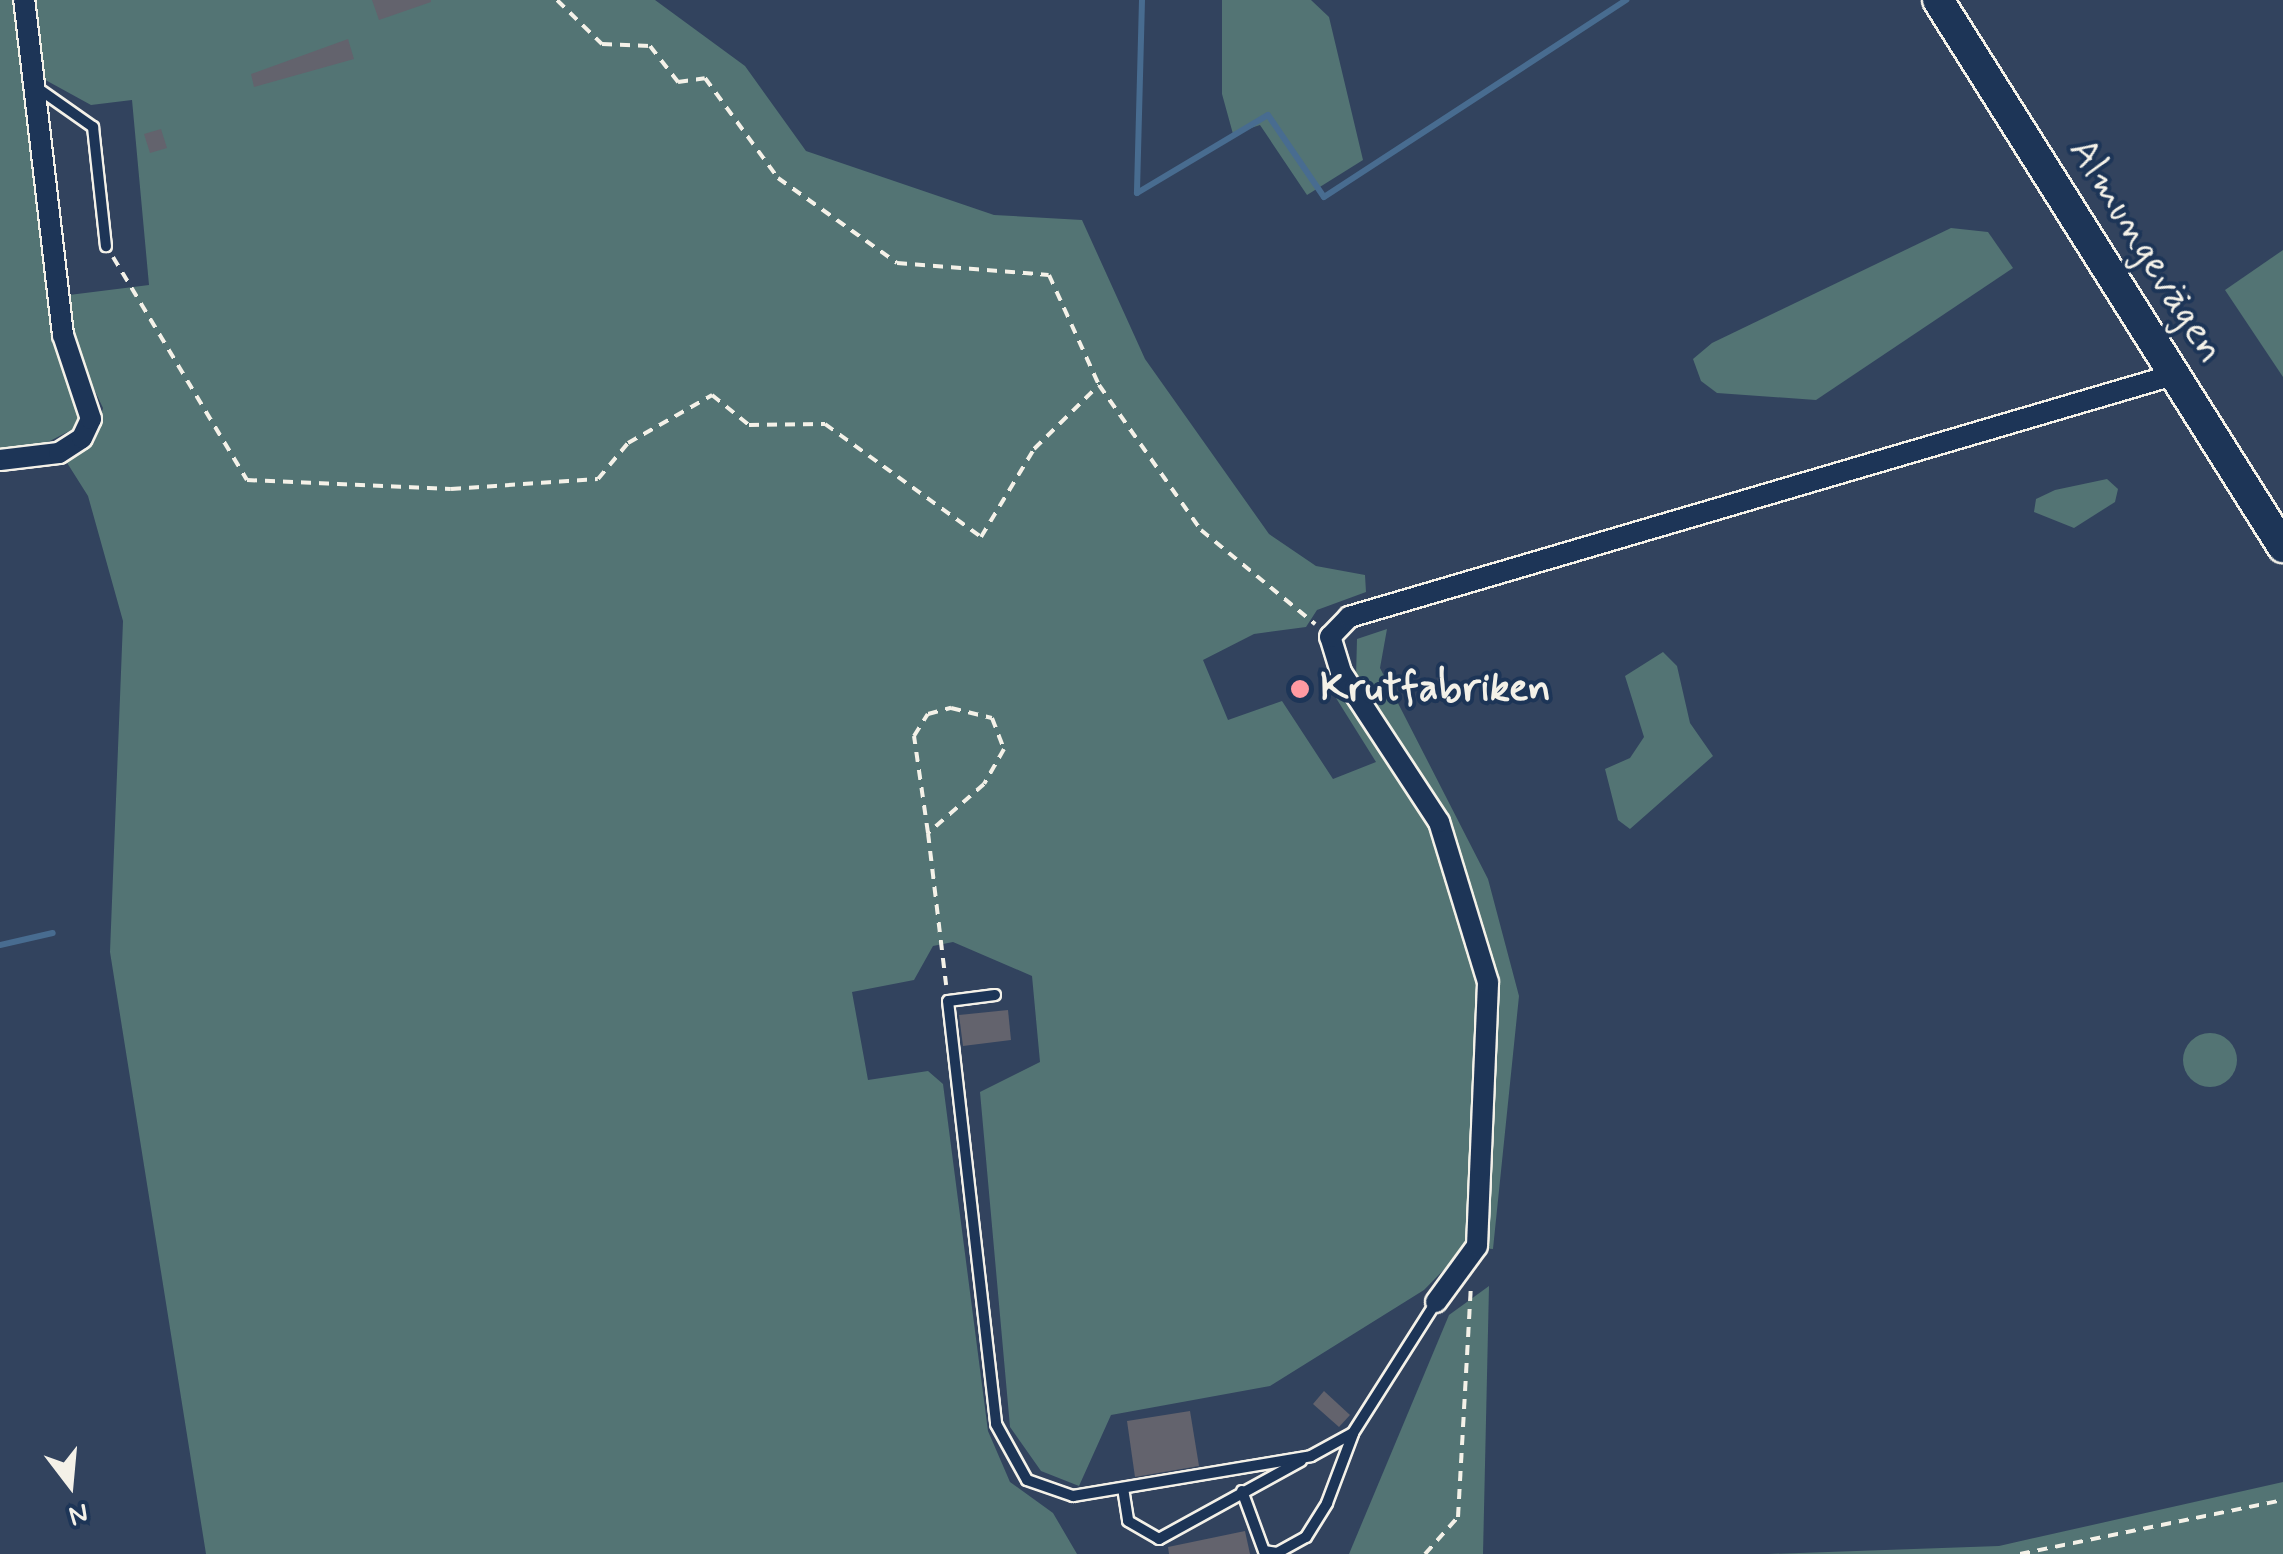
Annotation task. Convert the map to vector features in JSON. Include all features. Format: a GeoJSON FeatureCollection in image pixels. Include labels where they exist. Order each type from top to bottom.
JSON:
{"type":"FeatureCollection","features":[{"type":"Feature","properties":{"kind":"street"},"geometry":{"type":"LineString","coordinates":[[0,460],[58,452],[82,438],[91,419],[62,336],[24,0]]}},
{"type":"Feature","properties":{"kind":"street","name":"Almungevägen"},"geometry":{"type":"LineString","coordinates":[[1938,0],[2283,547]]}},
{"type":"Feature","properties":{"kind":"street"},"geometry":{"type":"LineString","coordinates":[[1436,1302],[1473,1259],[1492,1052],[1488,982],[1439,822],[1341,672],[1330,637],[1350,617],[2177,374]]}},
{"type":"Feature","properties":{"kind":"lane"},"geometry":{"type":"LineString","coordinates":[[31,83],[94,127],[106,246]]}},
{"type":"Feature","properties":{"kind":"lane"},"geometry":{"type":"LineString","coordinates":[[995,994],[948,1001],[996,1424],[1028,1480],[1073,1496],[1311,1456]]}},
{"type":"Feature","properties":{"kind":"lane"},"geometry":{"type":"LineString","coordinates":[[1242,1491],[1264,1551],[1278,1554],[1306,1536],[1327,1503],[1353,1433],[1436,1302]]}},
{"type":"Feature","properties":{"kind":"lane"},"geometry":{"type":"LineString","coordinates":[[1123,1488],[1128,1521],[1158,1539],[1353,1433]]}},
{"type":"Feature","properties":{"kind":"path"},"geometry":{"type":"LineString","coordinates":[[557,0],[602,44],[650,46],[678,82],[706,78],[778,178],[898,263],[1049,275],[1098,385],[1201,530],[1330,637]]}},
{"type":"Feature","properties":{"kind":"path"},"geometry":{"type":"LineString","coordinates":[[106,246],[247,480],[451,489],[598,478],[628,443],[712,395],[749,425],[826,424],[982,537],[1034,449],[1098,385]]}},
{"type":"Feature","properties":{"kind":"path"},"geometry":{"type":"LineString","coordinates":[[928,833],[984,784],[1004,750],[992,718],[951,708],[928,714],[914,736],[948,1001]]}},
{"type":"Feature","properties":{"kind":"path"},"geometry":{"type":"LineString","coordinates":[[1425,1554],[1458,1517],[1473,1259]]}},
{"type":"Feature","properties":{"kind":"path"},"geometry":{"type":"LineString","coordinates":[[2020,1554],[2283,1500]]}},
{"type":"Feature","properties":{"kind":"green space"},"geometry":{"type":"Polygon","coordinates":[[[0,0],[14,0],[48,255],[84,402],[79,426],[46,443],[0,448],[0,0]]]}},
{"type":"Feature","properties":{"kind":"green space"},"geometry":{"type":"Polygon","coordinates":[[[34,0],[655,0],[745,66],[806,151],[994,215],[1082,220],[1145,359],[1269,534],[1316,566],[1365,575],[1366,592],[1317,610],[1306,627],[1254,634],[1203,660],[1228,720],[1282,701],[1333,779],[1376,762],[1336,698],[1356,677],[1357,639],[1387,629],[1380,668],[1488,879],[1519,996],[1493,1249],[1466,1247],[1424,1290],[1270,1386],[1111,1415],[1079,1486],[1041,1471],[1010,1427],[980,1092],[1040,1062],[1032,976],[953,942],[933,946],[914,980],[852,992],[868,1080],[928,1071],[943,1084],[988,1431],[1010,1482],[1053,1513],[1077,1554],[206,1554],[110,952],[123,621],[88,496],[64,458],[94,443],[103,408],[68,335],[69,295],[149,285],[132,100],[91,105],[40,77],[34,0]]]}},
{"type":"Feature","properties":{"kind":"green space"},"geometry":{"type":"Polygon","coordinates":[[[1222,0],[1311,0],[1329,17],[1363,160],[1307,195],[1260,125],[1233,134],[1222,94],[1222,0]]]}},
{"type":"Feature","properties":{"kind":"green space"},"geometry":{"type":"Polygon","coordinates":[[[1951,228],[1988,232],[2013,268],[1816,400],[1717,393],[1701,381],[1693,359],[1712,343],[1951,228]]]}},
{"type":"Feature","properties":{"kind":"green space"},"geometry":{"type":"Polygon","coordinates":[[[2283,250],[2283,377],[2225,290],[2283,250]]]}},
{"type":"Feature","properties":{"kind":"green space"},"geometry":{"type":"Polygon","coordinates":[[[2107,479],[2118,489],[2115,502],[2074,528],[2034,512],[2036,499],[2055,490],[2107,479]]]}},
{"type":"Feature","properties":{"kind":"green space"},"geometry":{"type":"Polygon","coordinates":[[[1663,652],[1677,666],[1690,723],[1713,756],[1630,829],[1618,820],[1605,769],[1630,758],[1644,737],[1625,676],[1663,652]]]}},
{"type":"Feature","properties":{"kind":"green space"},"geometry":{"type":"Polygon","coordinates":[[[2210,1033],[2229,1041],[2237,1060],[2229,1079],[2210,1087],[2191,1079],[2183,1060],[2191,1041],[2210,1033]]]}},
{"type":"Feature","properties":{"kind":"green space"},"geometry":{"type":"Polygon","coordinates":[[[1489,1286],[1483,1554],[1349,1554],[1449,1315],[1489,1286]]]}},
{"type":"Feature","properties":{"kind":"green space"},"geometry":{"type":"Polygon","coordinates":[[[2283,1482],[2283,1554],[1768,1554],[1999,1546],[2283,1482]]]}},
{"type":"Feature","properties":{"kind":"building"},"geometry":{"type":"Polygon","coordinates":[[[372,0],[431,0],[431,2],[379,20],[372,0]]]}},
{"type":"Feature","properties":{"kind":"building"},"geometry":{"type":"Polygon","coordinates":[[[348,39],[354,59],[254,87],[251,74],[348,39]]]}},
{"type":"Feature","properties":{"kind":"building"},"geometry":{"type":"Polygon","coordinates":[[[161,129],[167,148],[150,153],[144,134],[161,129]]]}},
{"type":"Feature","properties":{"kind":"building"},"geometry":{"type":"Polygon","coordinates":[[[1008,1010],[1011,1040],[963,1046],[959,1015],[1008,1010]]]}},
{"type":"Feature","properties":{"kind":"building"},"geometry":{"type":"Polygon","coordinates":[[[1324,1391],[1350,1415],[1339,1427],[1313,1404],[1324,1391]]]}},
{"type":"Feature","properties":{"kind":"building"},"geometry":{"type":"Polygon","coordinates":[[[1190,1411],[1199,1466],[1135,1477],[1127,1421],[1190,1411]]]}},
{"type":"Feature","properties":{"kind":"building"},"geometry":{"type":"Polygon","coordinates":[[[1245,1531],[1250,1554],[1169,1554],[1168,1547],[1245,1531]]]}},
{"type":"Feature","properties":{"kind":"waterway"},"geometry":{"type":"LineString","coordinates":[[1142,0],[1137,193],[1268,115],[1324,197],[1626,0]]}},
{"type":"Feature","properties":{"kind":"waterway"},"geometry":{"type":"LineString","coordinates":[[0,945],[53,933]]}},
{"type":"Feature","properties":{"kind":"place","name":"Krutfabriken"},"geometry":{"type":"Point","coordinates":[1300,689]}}]}
